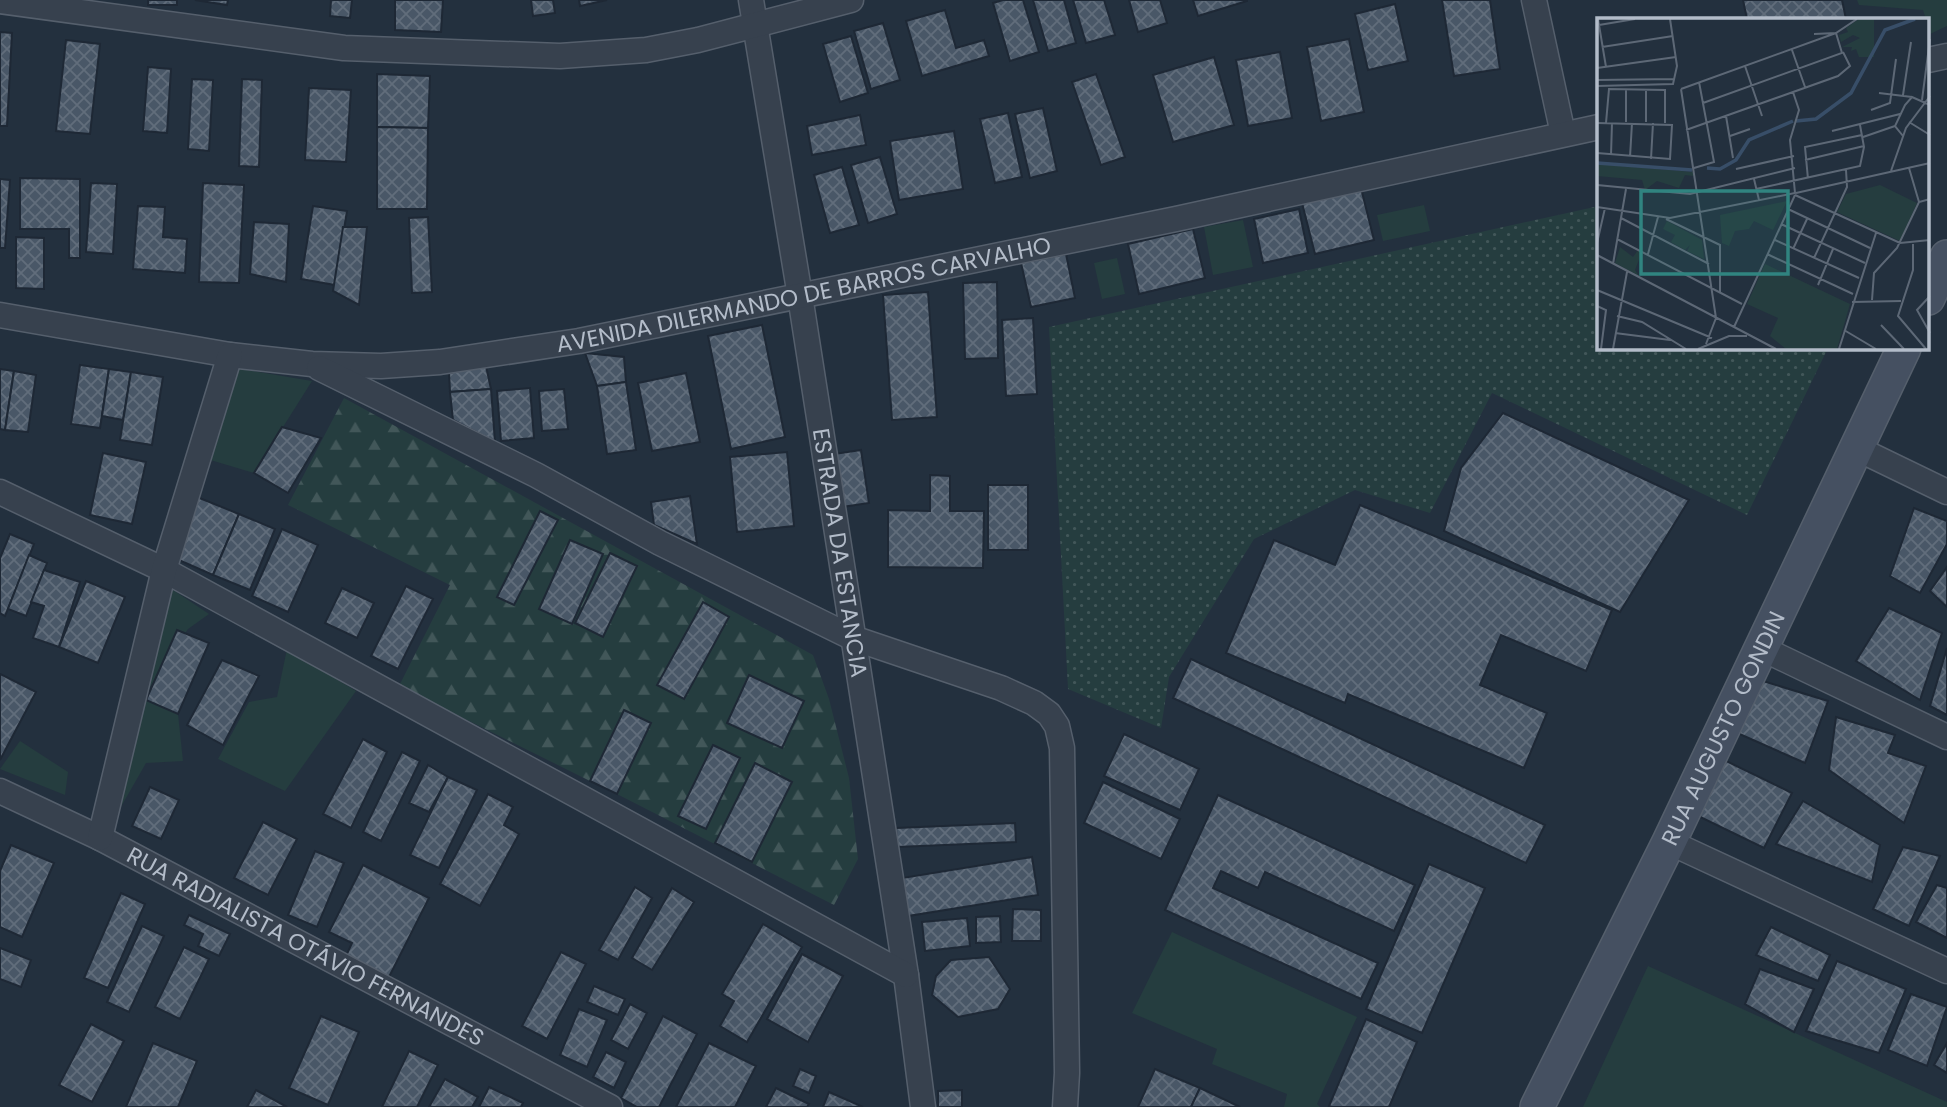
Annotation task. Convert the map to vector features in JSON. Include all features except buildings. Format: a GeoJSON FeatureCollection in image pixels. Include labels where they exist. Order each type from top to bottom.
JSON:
{"type":"FeatureCollection","features":[{"type":"Feature","properties":{"kind":"street"},"geometry":{"type":"LineString","coordinates":[[0,1],[344,48],[560,56],[646,50],[698,40],[753,12],[851,0]]}},
{"type":"Feature","properties":{"kind":"street"},"geometry":{"type":"LineString","coordinates":[[1534,0],[1563,134]]}},
{"type":"Feature","properties":{"kind":"street","name":"ESTRADA DA ESTANCIA"},"geometry":{"type":"LineString","coordinates":[[753,12],[906,975],[923,1107]]}},
{"type":"Feature","properties":{"kind":"street","name":"AVENIDA DILERMANDO DE BARROS CARVALHO"},"geometry":{"type":"LineString","coordinates":[[0,315],[230,355],[312,364],[381,366],[440,362],[579,341],[1176,219],[1597,127]]}},
{"type":"Feature","properties":{"kind":"street"},"geometry":{"type":"LineString","coordinates":[[1930,294],[1947,257]]}},
{"type":"Feature","properties":{"kind":"street","name":"RUA AUGUSTO GONDIN"},"geometry":{"type":"LineString","coordinates":[[1537,1107],[1669,842],[1902,350]]}},
{"type":"Feature","properties":{"kind":"street"},"geometry":{"type":"LineString","coordinates":[[100,838],[164,570],[230,355]]}},
{"type":"Feature","properties":{"kind":"street"},"geometry":{"type":"LineString","coordinates":[[312,364],[536,475],[660,543],[853,638],[1001,688],[1034,703],[1049,714],[1057,726],[1062,761],[1067,1073],[1065,1107]]}},
{"type":"Feature","properties":{"kind":"street"},"geometry":{"type":"LineString","coordinates":[[1856,448],[1947,492]]}},
{"type":"Feature","properties":{"kind":"street"},"geometry":{"type":"LineString","coordinates":[[0,492],[164,570],[906,975]]}},
{"type":"Feature","properties":{"kind":"street"},"geometry":{"type":"LineString","coordinates":[[1761,648],[1947,737]]}},
{"type":"Feature","properties":{"kind":"street","name":"RUA RADIALISTA OTÁVIO FERNANDES"},"geometry":{"type":"LineString","coordinates":[[0,791],[100,838],[610,1107]]}},
{"type":"Feature","properties":{"kind":"street"},"geometry":{"type":"LineString","coordinates":[[1669,842],[1947,971]]}},
{"type":"Feature","properties":{"kind":"green space"},"geometry":{"type":"Polygon","coordinates":[[[1857,0],[1947,0],[1947,26],[1930,34],[1930,18],[1926,18],[1923,10],[1859,5],[1857,0]]]}},
{"type":"Feature","properties":{"kind":"green space"},"geometry":{"type":"Polygon","coordinates":[[[1424,205],[1430,231],[1383,241],[1377,215],[1424,205]]]}},
{"type":"Feature","properties":{"kind":"green space"},"geometry":{"type":"Polygon","coordinates":[[[1597,206],[1597,350],[1827,350],[1747,515],[1492,393],[1430,513],[1355,490],[1254,539],[1169,677],[1161,728],[1068,689],[1049,327],[1597,206]]]}},
{"type":"Feature","properties":{"kind":"green space"},"geometry":{"type":"Polygon","coordinates":[[[1243,220],[1253,267],[1213,275],[1204,227],[1243,220]]]}},
{"type":"Feature","properties":{"kind":"green space"},"geometry":{"type":"Polygon","coordinates":[[[1117,258],[1125,294],[1102,299],[1094,263],[1117,258]]]}},
{"type":"Feature","properties":{"kind":"green space"},"geometry":{"type":"Polygon","coordinates":[[[235,368],[312,381],[254,473],[207,459],[235,368]]]}},
{"type":"Feature","properties":{"kind":"green space"},"geometry":{"type":"Polygon","coordinates":[[[344,398],[813,655],[829,699],[849,778],[858,859],[834,905],[617,794],[651,723],[624,710],[590,781],[399,686],[450,585],[288,505],[344,398]]]}},
{"type":"Feature","properties":{"kind":"green space"},"geometry":{"type":"Polygon","coordinates":[[[170,588],[209,614],[188,629],[144,696],[146,700],[178,714],[183,761],[146,763],[114,819],[170,588]]]}},
{"type":"Feature","properties":{"kind":"green space"},"geometry":{"type":"Polygon","coordinates":[[[287,649],[356,691],[285,791],[218,759],[249,702],[277,697],[287,649]]]}},
{"type":"Feature","properties":{"kind":"green space"},"geometry":{"type":"Polygon","coordinates":[[[20,741],[68,772],[65,795],[0,769],[20,741]]]}},
{"type":"Feature","properties":{"kind":"green space"},"geometry":{"type":"Polygon","coordinates":[[[1172,932],[1357,1017],[1317,1104],[1320,1107],[1284,1107],[1287,1094],[1212,1064],[1217,1049],[1132,1013],[1172,932]]]}},
{"type":"Feature","properties":{"kind":"green space"},"geometry":{"type":"Polygon","coordinates":[[[1648,966],[1947,1102],[1947,1107],[1583,1107],[1648,966]]]}}]}
